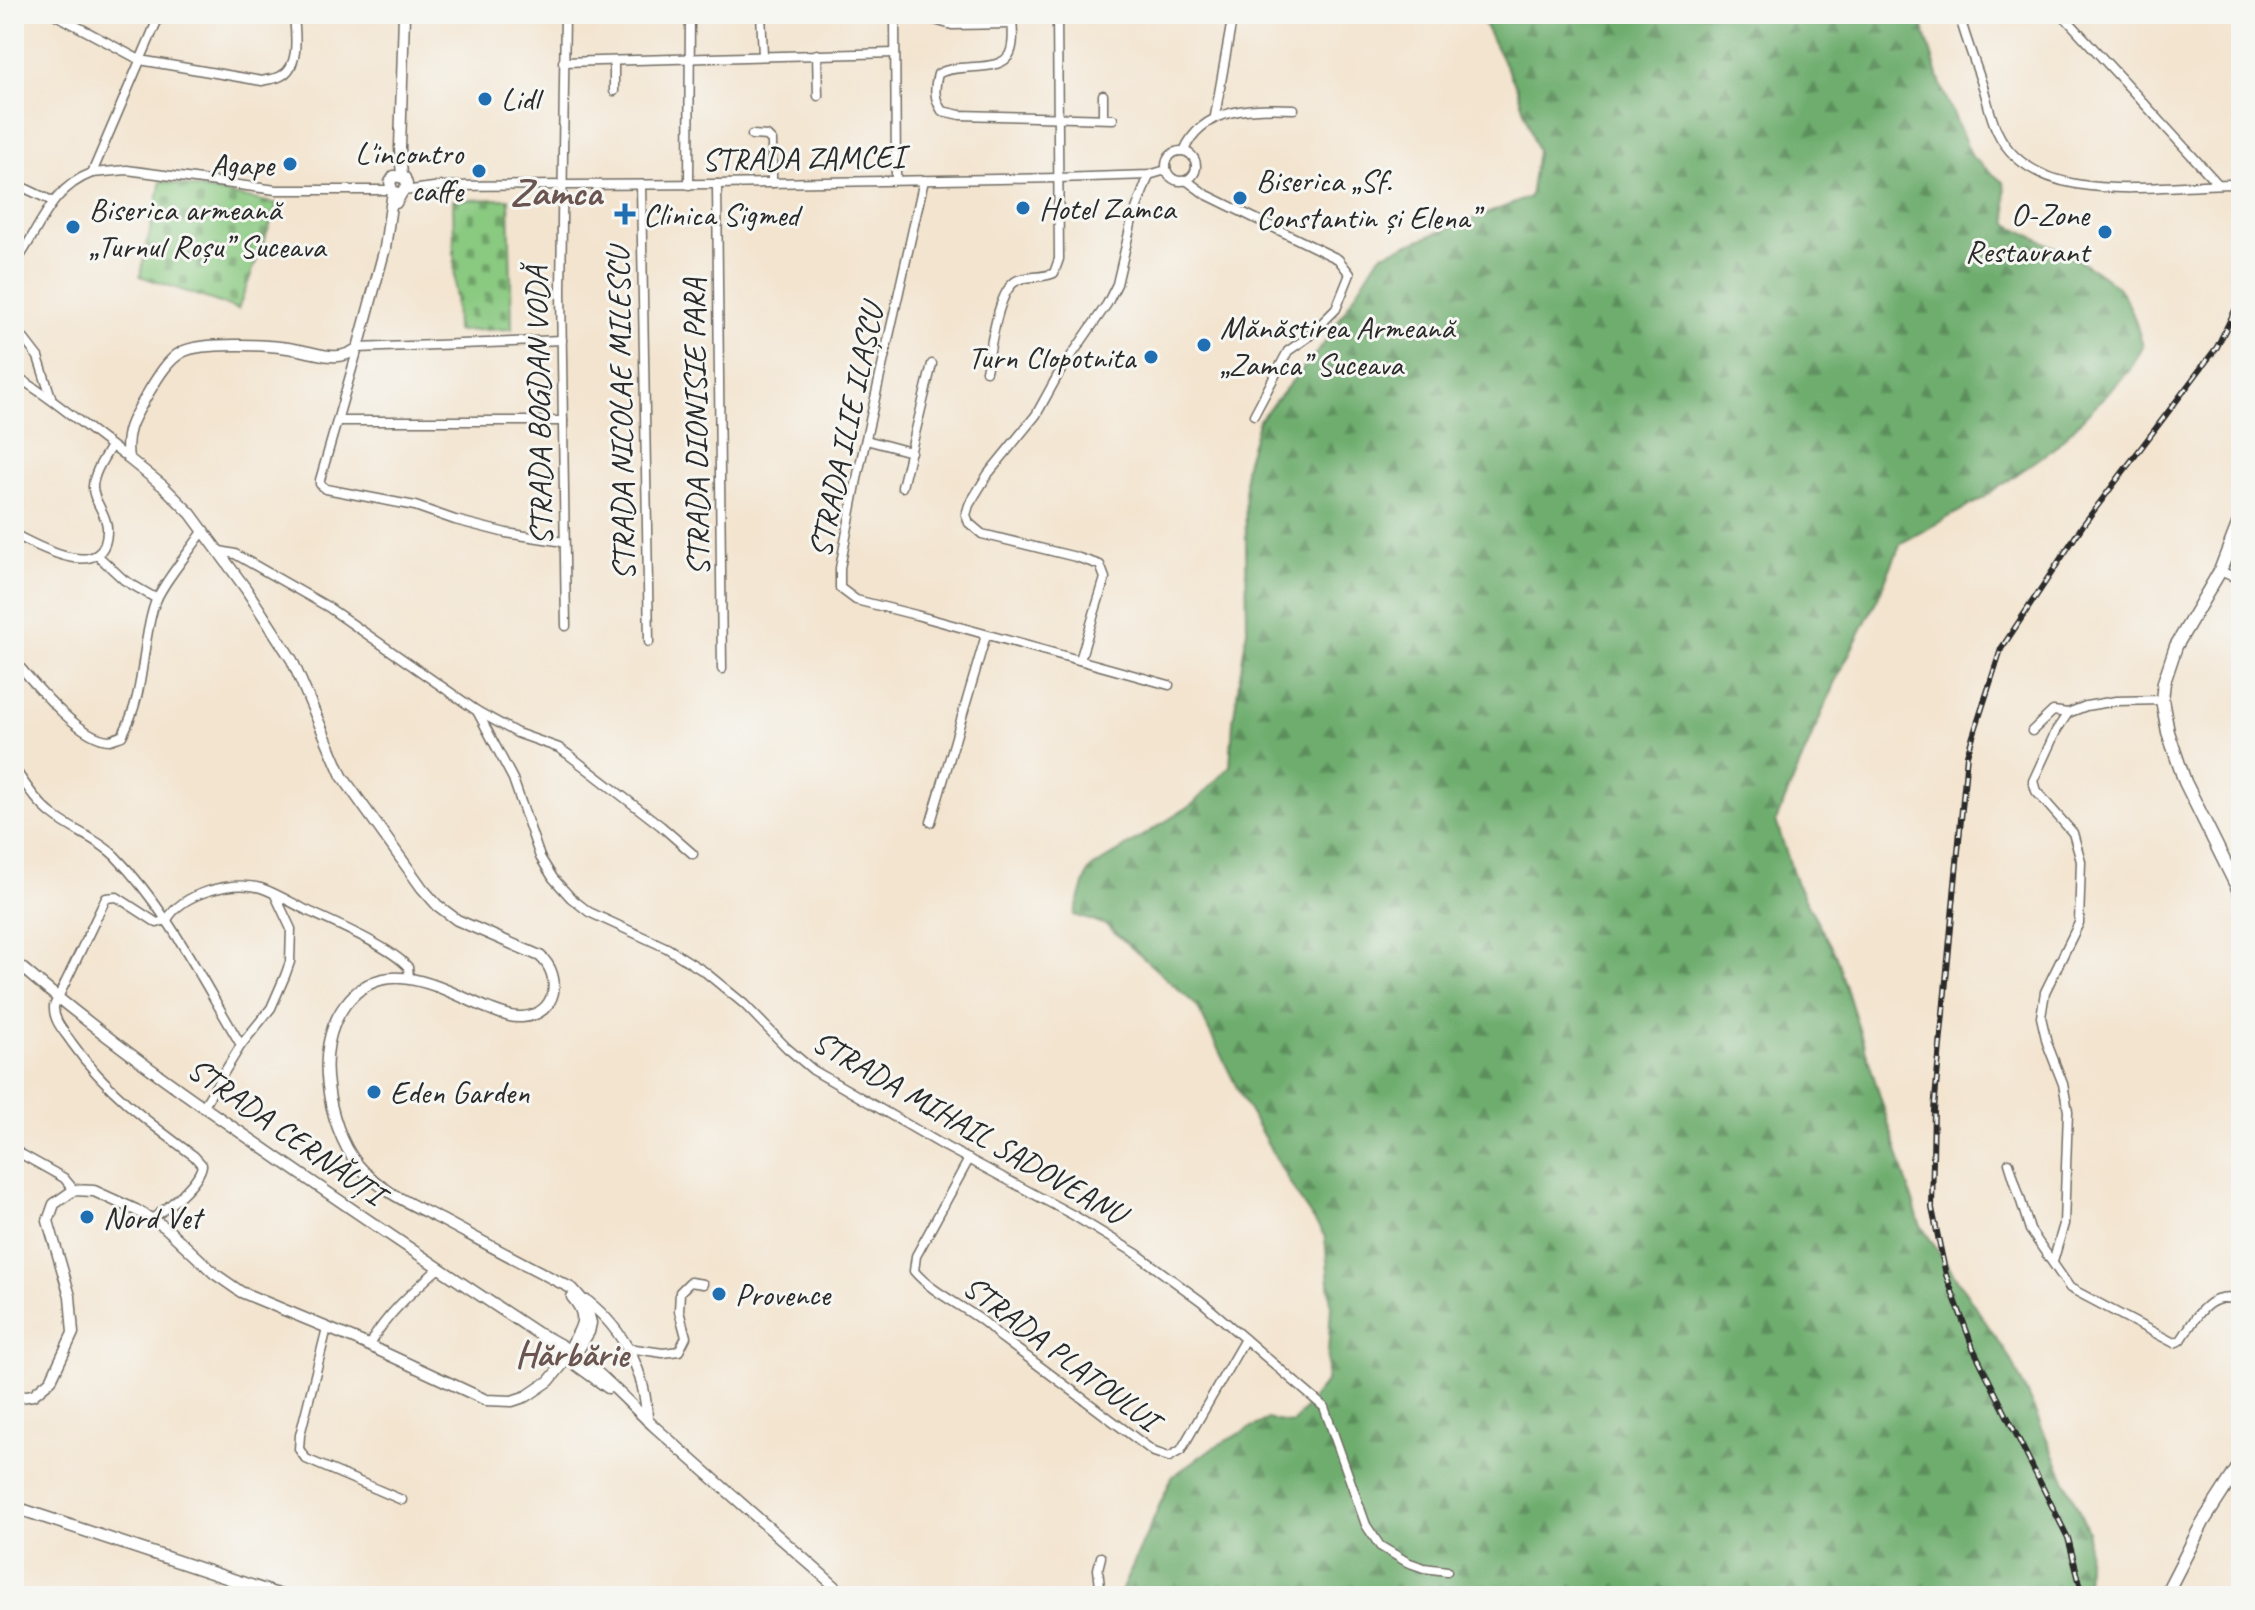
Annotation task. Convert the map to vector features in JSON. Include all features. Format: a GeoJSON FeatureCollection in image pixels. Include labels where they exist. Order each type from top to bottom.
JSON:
{"type":"FeatureCollection","features":[{"type":"Feature","properties":{"kind":"main road"},"geometry":{"type":"LineString","coordinates":[[2241,517],[2220,571],[2176,646],[2164,682],[2162,700],[2168,732],[2185,782],[2241,895]]}},
{"type":"Feature","properties":{"kind":"main road"},"geometry":{"type":"LineString","coordinates":[[2166,1595],[2188,1549],[2241,1463]]}},
{"type":"Feature","properties":{"kind":"main road"},"geometry":{"type":"LineString","coordinates":[[14,1507],[282,1596]]}},
{"type":"Feature","properties":{"kind":"street"},"geometry":{"type":"LineString","coordinates":[[54,14],[140,60],[262,81],[288,71],[295,51],[294,14]]}},
{"type":"Feature","properties":{"kind":"street"},"geometry":{"type":"LineString","coordinates":[[14,265],[33,238],[52,201],[75,180],[92,173],[160,14]]}},
{"type":"Feature","properties":{"kind":"street"},"geometry":{"type":"LineString","coordinates":[[404,14],[398,185],[339,421],[320,484],[326,489],[415,506],[482,527],[564,542]]}},
{"type":"Feature","properties":{"kind":"street","name":"STRADA BOGDAN VODĂ"},"geometry":{"type":"LineString","coordinates":[[565,14],[561,186],[566,626]]}},
{"type":"Feature","properties":{"kind":"street"},"geometry":{"type":"LineString","coordinates":[[689,185],[690,14]]}},
{"type":"Feature","properties":{"kind":"street"},"geometry":{"type":"LineString","coordinates":[[761,14],[763,55]]}},
{"type":"Feature","properties":{"kind":"street"},"geometry":{"type":"LineString","coordinates":[[829,14],[858,14]]}},
{"type":"Feature","properties":{"kind":"street"},"geometry":{"type":"LineString","coordinates":[[986,371],[1006,292],[1017,280],[1054,273],[1057,265],[1057,14]]}},
{"type":"Feature","properties":{"kind":"street"},"geometry":{"type":"LineString","coordinates":[[1215,116],[1233,14]]}},
{"type":"Feature","properties":{"kind":"street"},"geometry":{"type":"LineString","coordinates":[[1959,14],[1997,132],[2027,168],[2062,181],[2114,187],[2241,184]]}},
{"type":"Feature","properties":{"kind":"street"},"geometry":{"type":"LineString","coordinates":[[2062,14],[2217,183]]}},
{"type":"Feature","properties":{"kind":"street"},"geometry":{"type":"LineString","coordinates":[[896,179],[895,15],[928,18],[952,25],[1012,19],[1011,53],[1005,61],[995,65],[947,68],[938,74],[934,87],[942,111],[950,114],[1108,118],[1103,95]]}},
{"type":"Feature","properties":{"kind":"street"},"geometry":{"type":"LineString","coordinates":[[563,62],[895,53]]}},
{"type":"Feature","properties":{"kind":"street"},"geometry":{"type":"LineString","coordinates":[[817,54],[818,96]]}},
{"type":"Feature","properties":{"kind":"street"},"geometry":{"type":"LineString","coordinates":[[614,61],[614,91]]}},
{"type":"Feature","properties":{"kind":"street"},"geometry":{"type":"LineString","coordinates":[[1184,151],[1193,157],[1196,167],[1191,177],[1176,180],[1166,170],[1170,156],[1184,151],[1192,136],[1215,116],[1236,111],[1294,109]]}},
{"type":"Feature","properties":{"kind":"street"},"geometry":{"type":"LineString","coordinates":[[752,135],[767,136],[772,141],[772,183]]}},
{"type":"Feature","properties":{"kind":"street","name":"STRADA ZAMCEI"},"geometry":{"type":"LineString","coordinates":[[92,173],[127,170],[276,190],[365,190],[398,185],[689,185],[1058,178],[1149,175],[1166,170]]}},
{"type":"Feature","properties":{"kind":"street"},"geometry":{"type":"LineString","coordinates":[[1080,660],[1105,578],[1100,565],[982,534],[969,523],[966,515],[988,474],[1036,415],[1058,375],[1107,304],[1117,284],[1132,220],[1149,175]]}},
{"type":"Feature","properties":{"kind":"street","name":"STRADA ILIE ILAȘCU"},"geometry":{"type":"LineString","coordinates":[[924,180],[866,440],[840,568],[840,588],[856,600],[1169,685]]}},
{"type":"Feature","properties":{"kind":"street"},"geometry":{"type":"LineString","coordinates":[[1186,180],[1205,194],[1338,259],[1350,274],[1336,309],[1307,338],[1288,351],[1254,415]]}},
{"type":"Feature","properties":{"kind":"street"},"geometry":{"type":"LineString","coordinates":[[14,183],[52,201]]}},
{"type":"Feature","properties":{"kind":"street","name":"STRADA DIONISIE PARA"},"geometry":{"type":"LineString","coordinates":[[717,184],[722,669]]}},
{"type":"Feature","properties":{"kind":"street","name":"STRADA NICOLAE MILESCU"},"geometry":{"type":"LineString","coordinates":[[641,185],[649,642]]}},
{"type":"Feature","properties":{"kind":"street"},"geometry":{"type":"LineString","coordinates":[[14,326],[38,357],[51,398]]}},
{"type":"Feature","properties":{"kind":"street"},"geometry":{"type":"LineString","coordinates":[[128,458],[127,432],[157,378],[173,358],[204,346],[278,347],[335,358],[358,348],[562,340]]}},
{"type":"Feature","properties":{"kind":"street"},"geometry":{"type":"LineString","coordinates":[[902,487],[932,364]]}},
{"type":"Feature","properties":{"kind":"street"},"geometry":{"type":"LineString","coordinates":[[14,375],[51,398],[163,486],[204,530],[292,660],[342,776],[437,905],[457,920],[540,956],[550,965],[555,980],[554,995],[537,1014],[521,1018],[504,1015],[409,977],[373,981],[355,993],[334,1024],[325,1069],[332,1109],[358,1165],[402,1200],[580,1296],[607,1320],[628,1348],[644,1387],[647,1420]]}},
{"type":"Feature","properties":{"kind":"street"},"geometry":{"type":"LineString","coordinates":[[339,421],[563,421]]}},
{"type":"Feature","properties":{"kind":"street"},"geometry":{"type":"LineString","coordinates":[[866,440],[911,452]]}},
{"type":"Feature","properties":{"kind":"street"},"geometry":{"type":"LineString","coordinates":[[14,534],[39,548],[69,558],[86,559],[97,555],[104,545],[107,530],[106,518],[93,491],[93,483],[111,446]]}},
{"type":"Feature","properties":{"kind":"street"},"geometry":{"type":"LineString","coordinates":[[14,660],[48,699],[86,731],[110,740],[122,736],[134,714],[153,608],[204,530]]}},
{"type":"Feature","properties":{"kind":"street","name":"STRADA MIHAIL SADOVEANU"},"geometry":{"type":"LineString","coordinates":[[220,551],[235,554],[328,607],[477,711],[517,733],[559,748],[693,854]]}},
{"type":"Feature","properties":{"kind":"street"},"geometry":{"type":"LineString","coordinates":[[97,555],[124,580],[157,599]]}},
{"type":"Feature","properties":{"kind":"street"},"geometry":{"type":"LineString","coordinates":[[2220,571],[2241,580]]}},
{"type":"Feature","properties":{"kind":"street"},"geometry":{"type":"LineString","coordinates":[[931,822],[986,635]]}},
{"type":"Feature","properties":{"kind":"street"},"geometry":{"type":"LineString","coordinates":[[2053,1262],[2064,1224],[2068,1111],[2063,1084],[2047,1043],[2041,1017],[2045,992],[2079,923],[2081,861],[2073,833],[2036,791],[2033,781],[2056,731],[2068,713],[2086,706],[2116,701],[2162,700]]}},
{"type":"Feature","properties":{"kind":"street","name":"STRADA MIHAIL SADOVEANU"},"geometry":{"type":"LineString","coordinates":[[477,711],[513,779],[540,857],[571,898],[589,912],[686,959],[734,995],[813,1070],[1073,1215],[1137,1254],[1201,1301],[1324,1407],[1366,1525],[1380,1546],[1407,1562],[1447,1571]]}},
{"type":"Feature","properties":{"kind":"street"},"geometry":{"type":"LineString","coordinates":[[2032,731],[2053,711],[2068,713]]}},
{"type":"Feature","properties":{"kind":"street"},"geometry":{"type":"LineString","coordinates":[[14,770],[53,816],[103,845],[114,855],[167,920],[241,1045]]}},
{"type":"Feature","properties":{"kind":"street"},"geometry":{"type":"LineString","coordinates":[[152,1219],[177,1198],[201,1172],[202,1165],[99,1078],[54,1014],[56,999],[106,898],[117,897],[157,923],[167,920],[182,903],[208,892],[239,885],[261,888],[343,926],[400,960],[408,967],[409,977]]}},
{"type":"Feature","properties":{"kind":"street"},"geometry":{"type":"LineString","coordinates":[[203,1107],[241,1045],[271,1008],[290,962],[291,929],[275,895]]}},
{"type":"Feature","properties":{"kind":"street","name":"STRADA CERNĂUȚI"},"geometry":{"type":"LineString","coordinates":[[14,961],[56,999],[203,1107],[571,1354],[846,1596]]}},
{"type":"Feature","properties":{"kind":"street"},"geometry":{"type":"LineString","coordinates":[[14,1150],[64,1178],[74,1190]]}},
{"type":"Feature","properties":{"kind":"street","name":"STRADA PLATOULUI"},"geometry":{"type":"LineString","coordinates":[[969,1159],[916,1256],[914,1271],[935,1289],[982,1318],[998,1335],[1154,1452],[1169,1457],[1181,1450],[1245,1339]]}},
{"type":"Feature","properties":{"kind":"street"},"geometry":{"type":"LineString","coordinates":[[2009,1163],[2030,1230],[2063,1280],[2079,1294],[2174,1343],[2181,1340],[2196,1314],[2205,1306],[2225,1299],[2241,1300]]}},
{"type":"Feature","properties":{"kind":"street"},"geometry":{"type":"LineString","coordinates":[[14,1398],[33,1395],[51,1380],[73,1333],[70,1296],[48,1221],[54,1204],[74,1190],[86,1189],[103,1194],[152,1219],[175,1235],[227,1284],[252,1297],[369,1345],[462,1391],[497,1402],[512,1401],[539,1389],[584,1343],[591,1323],[589,1311],[580,1296]]}},
{"type":"Feature","properties":{"kind":"street"},"geometry":{"type":"LineString","coordinates":[[369,1345],[394,1311],[439,1268]]}},
{"type":"Feature","properties":{"kind":"street"},"geometry":{"type":"LineString","coordinates":[[552,1281],[574,1300],[582,1316],[581,1331],[571,1354]]}},
{"type":"Feature","properties":{"kind":"street"},"geometry":{"type":"LineString","coordinates":[[628,1348],[672,1353],[679,1351],[686,1337],[679,1311],[680,1292],[690,1282],[703,1284]]}},
{"type":"Feature","properties":{"kind":"street"},"geometry":{"type":"LineString","coordinates":[[327,1328],[299,1449],[306,1459],[402,1500]]}},
{"type":"Feature","properties":{"kind":"street"},"geometry":{"type":"LineString","coordinates":[[1101,1557],[1098,1569],[1101,1596]]}},
{"type":"Feature","properties":{"kind":"green space"},"geometry":{"type":"Polygon","coordinates":[[[1479,14],[1919,14],[1942,88],[1972,157],[2004,183],[2008,224],[2099,273],[2122,293],[2132,312],[2143,347],[2129,371],[2054,448],[1982,499],[1901,543],[1879,595],[1835,682],[1776,821],[1796,882],[1836,956],[1920,1224],[2013,1363],[2088,1531],[2086,1596],[1119,1596],[1172,1477],[1212,1448],[1268,1419],[1292,1424],[1326,1382],[1331,1306],[1325,1237],[1295,1192],[1243,1100],[1197,1006],[1106,925],[1074,915],[1089,870],[1193,804],[1230,766],[1233,721],[1247,630],[1245,467],[1259,420],[1323,345],[1380,255],[1530,197],[1537,151],[1516,86],[1479,14]]]}},
{"type":"Feature","properties":{"kind":"green space"},"geometry":{"type":"Polygon","coordinates":[[[161,181],[278,204],[238,309],[140,276],[161,181]]]}},
{"type":"Feature","properties":{"kind":"green space"},"geometry":{"type":"Polygon","coordinates":[[[509,199],[512,329],[456,331],[453,200],[509,199]]]}},
{"type":"Feature","properties":{"kind":"railway"},"geometry":{"type":"LineString","coordinates":[[2083,1596],[2068,1538],[1973,1348],[1946,1275],[1932,1208],[1934,1110],[1967,755],[2001,649],[2083,525],[2217,347],[2241,298]]}},
{"type":"Feature","properties":{"kind":"place","name":"Lidl"},"geometry":{"type":"Point","coordinates":[485,99]}},
{"type":"Feature","properties":{"kind":"place","name":"Agape"},"geometry":{"type":"Point","coordinates":[290,164]}},
{"type":"Feature","properties":{"kind":"place","name":"L'incontro caffe"},"geometry":{"type":"Point","coordinates":[479,171]}},
{"type":"Feature","properties":{"kind":"place","name":"Biserica „Sf. Constantin și Elena”"},"geometry":{"type":"Point","coordinates":[1240,198]}},
{"type":"Feature","properties":{"kind":"place","name":"Hotel Zamca"},"geometry":{"type":"Point","coordinates":[1023,208]}},
{"type":"Feature","properties":{"kind":"place","name":"Clinica Sigmed"},"geometry":{"type":"Point","coordinates":[625,214]}},
{"type":"Feature","properties":{"kind":"place","name":"Biserica armeană „Turnul Roșu” Suceava"},"geometry":{"type":"Point","coordinates":[73,227]}},
{"type":"Feature","properties":{"kind":"place","name":"O-Zone Restaurant"},"geometry":{"type":"Point","coordinates":[2105,232]}},
{"type":"Feature","properties":{"kind":"place","name":"Mănăstirea Armeană „Zamca” Suceava"},"geometry":{"type":"Point","coordinates":[1204,345]}},
{"type":"Feature","properties":{"kind":"place","name":"Turn Clopotnita"},"geometry":{"type":"Point","coordinates":[1151,357]}},
{"type":"Feature","properties":{"kind":"place","name":"Eden Garden"},"geometry":{"type":"Point","coordinates":[374,1092]}},
{"type":"Feature","properties":{"kind":"place","name":"Nord Vet"},"geometry":{"type":"Point","coordinates":[87,1217]}},
{"type":"Feature","properties":{"kind":"place","name":"Provence"},"geometry":{"type":"Point","coordinates":[719,1294]}},
{"type":"Feature","properties":{"kind":"district","name":"Zamca"},"geometry":{"type":"Point","coordinates":[556,192]}},
{"type":"Feature","properties":{"kind":"district","name":"Hărbărie"},"geometry":{"type":"Point","coordinates":[572,1354]}}]}
